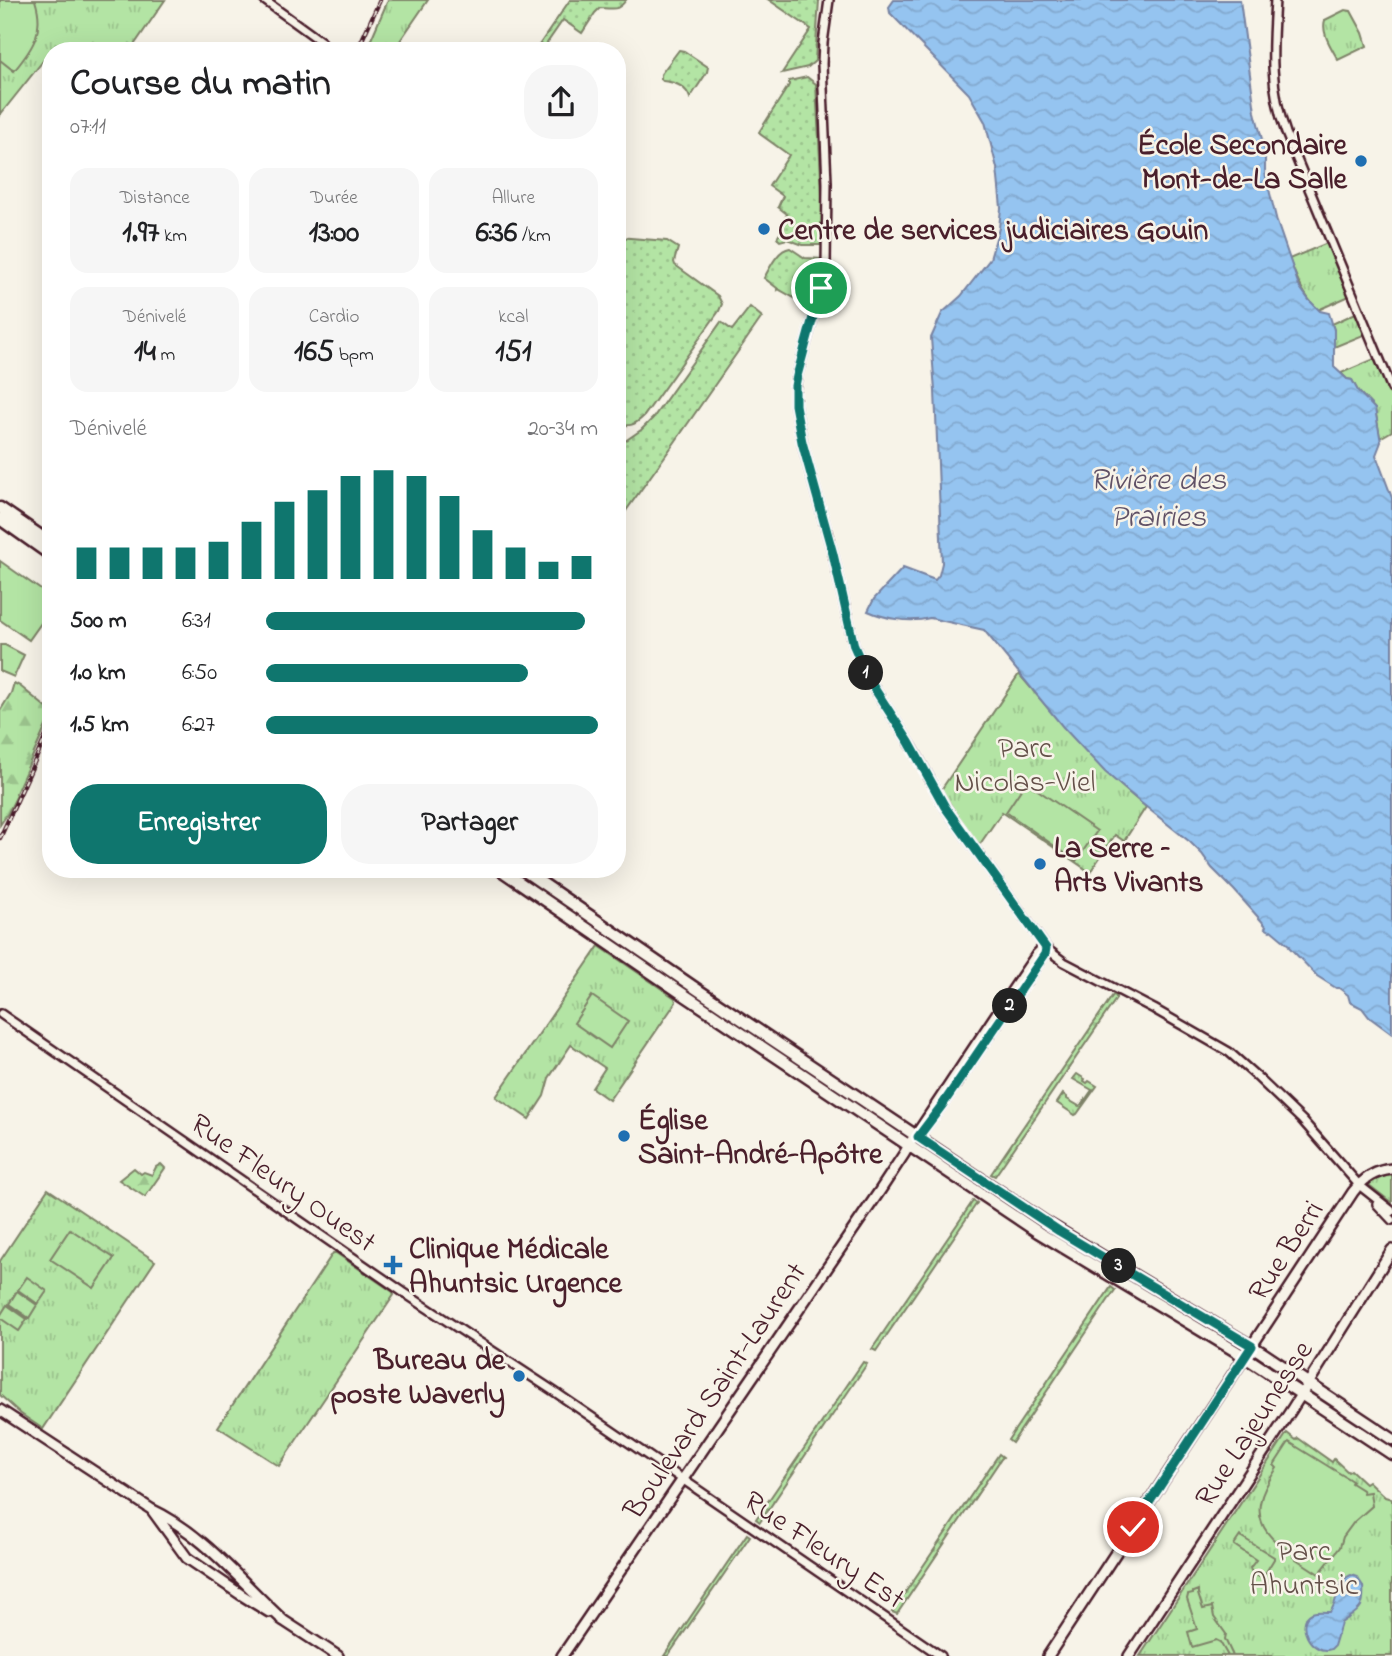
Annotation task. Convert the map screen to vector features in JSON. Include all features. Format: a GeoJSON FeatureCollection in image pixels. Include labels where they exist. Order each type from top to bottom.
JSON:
{"type":"FeatureCollection","features":[{"type":"Feature","properties":{"kind":"main road"},"geometry":{"type":"LineString","coordinates":[[0,508],[42,537]]}},
{"type":"Feature","properties":{"kind":"main road"},"geometry":{"type":"LineString","coordinates":[[0,519],[42,549]]}},
{"type":"Feature","properties":{"kind":"main road"},"geometry":{"type":"LineString","coordinates":[[513,878],[908,1148],[1045,1237],[1245,1357],[1392,1454]]}},
{"type":"Feature","properties":{"kind":"main road"},"geometry":{"type":"LineString","coordinates":[[535,878],[1059,1231],[1252,1346],[1392,1439]]}},
{"type":"Feature","properties":{"kind":"main road","name":"Boulevard Saint-Laurent"},"geometry":{"type":"LineString","coordinates":[[562,1656],[916,1136]]}},
{"type":"Feature","properties":{"kind":"main road","name":"Rue Berri"},"geometry":{"type":"LineString","coordinates":[[1048,1656],[1359,1185],[1375,1173],[1392,1169]]}},
{"type":"Feature","properties":{"kind":"main road","name":"Rue Lajeunesse"},"geometry":{"type":"LineString","coordinates":[[1129,1656],[1392,1250]]}},
{"type":"Feature","properties":{"kind":"main road"},"geometry":{"type":"LineString","coordinates":[[0,1404],[17,1420]]}},
{"type":"Feature","properties":{"kind":"main road"},"geometry":{"type":"LineString","coordinates":[[0,1410],[151,1509],[174,1521],[205,1544],[284,1620]]}},
{"type":"Feature","properties":{"kind":"main road"},"geometry":{"type":"LineString","coordinates":[[151,1509],[188,1559],[338,1656]]}},
{"type":"Feature","properties":{"kind":"street"},"geometry":{"type":"LineString","coordinates":[[264,0],[322,42]]}},
{"type":"Feature","properties":{"kind":"street"},"geometry":{"type":"LineString","coordinates":[[829,0],[821,73],[827,183],[826,261],[824,278],[795,386],[795,405],[854,646],[866,673],[913,748],[945,807],[1045,947],[1064,962],[1229,1052],[1302,1120],[1359,1185],[1392,1211]]}},
{"type":"Feature","properties":{"kind":"street"},"geometry":{"type":"LineString","coordinates":[[1275,0],[1271,54],[1276,100],[1286,133],[1392,389]]}},
{"type":"Feature","properties":{"kind":"street","name":"Boulevard Saint-Laurent"},"geometry":{"type":"LineString","coordinates":[[916,1136],[943,1104],[1012,1003],[1045,954],[1045,947]]}},
{"type":"Feature","properties":{"kind":"street","name":"Rue Fleury Ouest"},"geometry":{"type":"LineString","coordinates":[[1,1014],[682,1480]]}},
{"type":"Feature","properties":{"kind":"street"},"geometry":{"type":"LineString","coordinates":[[1370,1195],[1392,1220]]}},
{"type":"Feature","properties":{"kind":"street","name":"Rue Fleury Est"},"geometry":{"type":"LineString","coordinates":[[682,1480],[942,1656]]}},
{"type":"Feature","properties":{"kind":"green space"},"geometry":{"type":"Polygon","coordinates":[[[0,0],[165,0],[136,42],[42,42],[42,62],[0,115],[0,0]]]}},
{"type":"Feature","properties":{"kind":"green space"},"geometry":{"type":"Polygon","coordinates":[[[0,0],[35,0],[38,11],[38,30],[32,47],[14,71],[0,60],[0,0]]]}},
{"type":"Feature","properties":{"kind":"green space"},"geometry":{"type":"Polygon","coordinates":[[[388,0],[428,0],[399,42],[370,42],[388,0]]]}},
{"type":"Feature","properties":{"kind":"green space"},"geometry":{"type":"Polygon","coordinates":[[[570,0],[626,0],[618,8],[600,8],[582,33],[563,20],[548,42],[541,42],[570,0]]]}},
{"type":"Feature","properties":{"kind":"green space"},"geometry":{"type":"Polygon","coordinates":[[[769,0],[819,0],[815,61],[808,67],[782,73],[811,29],[769,0]]]}},
{"type":"Feature","properties":{"kind":"green space"},"geometry":{"type":"Polygon","coordinates":[[[1345,10],[1351,11],[1367,46],[1338,60],[1328,41],[1324,25],[1325,20],[1345,10]]]}},
{"type":"Feature","properties":{"kind":"green space"},"geometry":{"type":"Polygon","coordinates":[[[679,50],[708,67],[690,98],[680,85],[661,79],[661,74],[679,50]]]}},
{"type":"Feature","properties":{"kind":"green space"},"geometry":{"type":"Polygon","coordinates":[[[807,77],[816,84],[822,196],[823,241],[820,245],[803,245],[787,239],[780,241],[777,238],[784,227],[787,214],[778,207],[783,196],[769,186],[789,155],[759,132],[789,81],[807,77]]]}},
{"type":"Feature","properties":{"kind":"green space"},"geometry":{"type":"Polygon","coordinates":[[[626,238],[667,241],[678,248],[675,265],[718,296],[722,304],[644,416],[626,425],[626,238]]]}},
{"type":"Feature","properties":{"kind":"green space"},"geometry":{"type":"Polygon","coordinates":[[[1332,241],[1354,294],[1318,310],[1304,293],[1289,259],[1332,241]]]}},
{"type":"Feature","properties":{"kind":"green space"},"geometry":{"type":"Polygon","coordinates":[[[790,248],[805,258],[822,259],[820,278],[804,302],[817,286],[810,308],[803,307],[803,303],[778,289],[777,291],[777,288],[764,278],[778,256],[790,248]]]}},
{"type":"Feature","properties":{"kind":"green space"},"geometry":{"type":"Polygon","coordinates":[[[750,307],[762,317],[626,511],[626,440],[653,418],[721,322],[732,330],[750,307]]]}},
{"type":"Feature","properties":{"kind":"green space"},"geometry":{"type":"Polygon","coordinates":[[[1360,311],[1366,334],[1334,347],[1332,324],[1360,311]]]}},
{"type":"Feature","properties":{"kind":"green space"},"geometry":{"type":"Polygon","coordinates":[[[1379,357],[1392,389],[1392,431],[1380,438],[1375,409],[1358,391],[1352,380],[1341,373],[1379,357]]]}},
{"type":"Feature","properties":{"kind":"green space"},"geometry":{"type":"Polygon","coordinates":[[[0,561],[42,591],[42,622],[29,640],[0,620],[0,561]]]}},
{"type":"Feature","properties":{"kind":"green space"},"geometry":{"type":"Polygon","coordinates":[[[0,645],[24,655],[14,677],[0,671],[0,645]]]}},
{"type":"Feature","properties":{"kind":"green space","name":"Parc Nicolas-Viel"},"geometry":{"type":"Polygon","coordinates":[[[1019,674],[1095,761],[1146,807],[1124,841],[1115,835],[1090,872],[1002,812],[978,847],[941,790],[1019,674]]]}},
{"type":"Feature","properties":{"kind":"green space"},"geometry":{"type":"Polygon","coordinates":[[[14,683],[42,704],[42,735],[17,795],[0,825],[0,711],[14,683]]]}},
{"type":"Feature","properties":{"kind":"green space"},"geometry":{"type":"Polygon","coordinates":[[[1026,782],[1097,831],[1076,861],[1006,812],[1026,782]]]}},
{"type":"Feature","properties":{"kind":"green space"},"geometry":{"type":"Polygon","coordinates":[[[599,946],[675,998],[676,1002],[609,1100],[592,1088],[605,1068],[571,1045],[549,1078],[544,1096],[529,1119],[496,1097],[599,946]]]}},
{"type":"Feature","properties":{"kind":"green space"},"geometry":{"type":"Polygon","coordinates":[[[1113,995],[1116,999],[995,1176],[991,1174],[1113,995]]]}},
{"type":"Feature","properties":{"kind":"green space"},"geometry":{"type":"Polygon","coordinates":[[[592,996],[628,1021],[610,1048],[574,1023],[592,996]]]}},
{"type":"Feature","properties":{"kind":"green space"},"geometry":{"type":"Polygon","coordinates":[[[1077,1074],[1087,1083],[1089,1081],[1097,1086],[1075,1115],[1057,1103],[1063,1094],[1079,1106],[1092,1090],[1073,1079],[1077,1074]]]}},
{"type":"Feature","properties":{"kind":"green space"},"geometry":{"type":"Polygon","coordinates":[[[161,1164],[165,1168],[145,1197],[119,1180],[134,1168],[141,1174],[144,1172],[152,1175],[161,1164]]]}},
{"type":"Feature","properties":{"kind":"green space"},"geometry":{"type":"Polygon","coordinates":[[[1392,1175],[1392,1203],[1369,1185],[1375,1179],[1392,1175]]]}},
{"type":"Feature","properties":{"kind":"green space"},"geometry":{"type":"Polygon","coordinates":[[[48,1189],[155,1261],[43,1429],[0,1395],[0,1261],[48,1189]]]}},
{"type":"Feature","properties":{"kind":"green space"},"geometry":{"type":"Polygon","coordinates":[[[973,1201],[977,1203],[876,1351],[872,1349],[973,1201]]]}},
{"type":"Feature","properties":{"kind":"green space"},"geometry":{"type":"Polygon","coordinates":[[[70,1229],[114,1258],[94,1288],[50,1259],[70,1229]]]}},
{"type":"Feature","properties":{"kind":"green space"},"geometry":{"type":"Polygon","coordinates":[[[333,1253],[394,1295],[279,1466],[218,1427],[333,1253]]]}},
{"type":"Feature","properties":{"kind":"green space"},"geometry":{"type":"Polygon","coordinates":[[[27,1277],[47,1291],[38,1304],[18,1290],[27,1277]]]}},
{"type":"Feature","properties":{"kind":"green space"},"geometry":{"type":"Polygon","coordinates":[[[1111,1287],[1115,1290],[1012,1443],[1008,1440],[1111,1287]]]}},
{"type":"Feature","properties":{"kind":"green space"},"geometry":{"type":"Polygon","coordinates":[[[17,1291],[37,1305],[29,1318],[9,1304],[17,1291]]]}},
{"type":"Feature","properties":{"kind":"green space"},"geometry":{"type":"Polygon","coordinates":[[[7,1305],[27,1319],[19,1331],[0,1318],[7,1305]]]}},
{"type":"Feature","properties":{"kind":"green space"},"geometry":{"type":"Polygon","coordinates":[[[863,1362],[867,1364],[760,1522],[756,1519],[863,1362]]]}},
{"type":"Feature","properties":{"kind":"green space","name":"Parc Ahuntsic"},"geometry":{"type":"Polygon","coordinates":[[[1287,1433],[1332,1462],[1334,1459],[1348,1472],[1351,1470],[1365,1483],[1368,1481],[1385,1497],[1392,1499],[1392,1656],[1140,1656],[1287,1433]]]}},
{"type":"Feature","properties":{"kind":"green space"},"geometry":{"type":"Polygon","coordinates":[[[1289,1442],[1352,1481],[1363,1493],[1370,1492],[1372,1506],[1354,1522],[1343,1537],[1340,1547],[1319,1574],[1293,1557],[1295,1554],[1272,1538],[1261,1520],[1260,1502],[1263,1493],[1277,1468],[1274,1465],[1289,1442]]]}},
{"type":"Feature","properties":{"kind":"green space"},"geometry":{"type":"Polygon","coordinates":[[[999,1454],[1003,1457],[897,1614],[892,1612],[999,1454]]]}},
{"type":"Feature","properties":{"kind":"green space"},"geometry":{"type":"Polygon","coordinates":[[[747,1534],[750,1536],[668,1656],[664,1656],[747,1534]]]}},
{"type":"Feature","properties":{"kind":"green space"},"geometry":{"type":"Polygon","coordinates":[[[1240,1536],[1274,1557],[1263,1577],[1251,1571],[1250,1568],[1256,1560],[1234,1545],[1240,1536]]]}},
{"type":"Feature","properties":{"kind":"green space"},"geometry":{"type":"Polygon","coordinates":[[[1198,1590],[1203,1609],[1212,1607],[1214,1617],[1226,1634],[1225,1639],[1233,1656],[1228,1656],[1216,1640],[1192,1647],[1188,1632],[1197,1629],[1187,1599],[1188,1595],[1198,1590]]]}},
{"type":"Feature","properties":{"kind":"water","name":"Rivière des Prairies"},"geometry":{"type":"Polygon","coordinates":[[[894,0],[1240,0],[1255,112],[1265,151],[1265,173],[1277,222],[1299,286],[1320,311],[1329,313],[1334,330],[1334,367],[1347,379],[1352,380],[1358,391],[1375,409],[1381,442],[1376,455],[1392,498],[1392,1034],[1369,1017],[1362,1008],[1350,1002],[1348,995],[1339,988],[1317,976],[1290,946],[1265,928],[1190,842],[1105,772],[1063,727],[984,630],[930,618],[898,619],[868,611],[874,599],[903,568],[935,580],[939,575],[942,563],[931,338],[942,313],[961,296],[990,259],[999,228],[1001,208],[997,168],[985,122],[969,94],[890,13],[889,7],[894,0]]]}},
{"type":"Feature","properties":{"kind":"water"},"geometry":{"type":"Polygon","coordinates":[[[1351,1575],[1357,1577],[1363,1586],[1361,1605],[1341,1623],[1331,1649],[1317,1648],[1307,1637],[1307,1617],[1314,1612],[1330,1612],[1342,1582],[1351,1575]]]}},
{"type":"Feature","properties":{"kind":"railway"},"geometry":{"type":"LineString","coordinates":[[361,42],[380,0]]}},
{"type":"Feature","properties":{"kind":"railway"},"geometry":{"type":"LineString","coordinates":[[0,838],[42,745]]}},
{"type":"Feature","properties":{"kind":"place","name":"École Secondaire Mont-de-La Salle"},"geometry":{"type":"Point","coordinates":[1361,161]}},
{"type":"Feature","properties":{"kind":"place","name":"Centre de services judiciaires Gouin"},"geometry":{"type":"Point","coordinates":[764,229]}},
{"type":"Feature","properties":{"kind":"place","name":"La Serre – Arts Vivants"},"geometry":{"type":"Point","coordinates":[1040,864]}},
{"type":"Feature","properties":{"kind":"place","name":"Église Saint-André-Apôtre"},"geometry":{"type":"Point","coordinates":[624,1136]}},
{"type":"Feature","properties":{"kind":"place","name":"Clinique Médicale Ahuntsic Urgence"},"geometry":{"type":"Point","coordinates":[393,1265]}},
{"type":"Feature","properties":{"kind":"place","name":"Bureau de poste Waverly"},"geometry":{"type":"Point","coordinates":[519,1376]}},
{"type":"Feature","properties":{"kind":"route"},"geometry":{"type":"LineString","coordinates":[[821,288],[797,376],[795,405],[804,451],[833,554],[854,646],[874,688],[919,758],[945,807],[1046,948],[1045,954],[918,1137],[1059,1231],[1252,1346],[1133,1527]]}}]}
